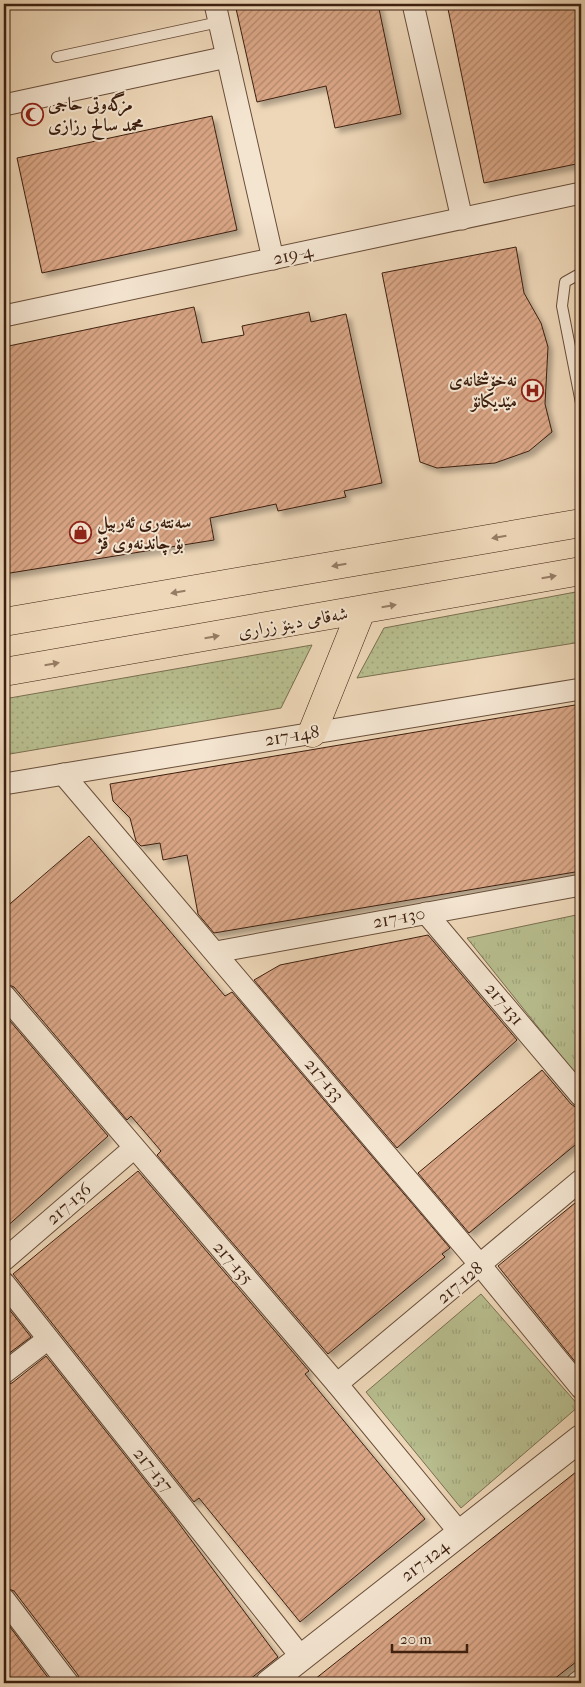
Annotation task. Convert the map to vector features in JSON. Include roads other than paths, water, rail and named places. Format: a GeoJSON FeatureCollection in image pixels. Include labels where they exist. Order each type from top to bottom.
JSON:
{"type":"FeatureCollection","features":[{"type":"Feature","properties":{"kind":"main road"},"geometry":{"type":"LineString","coordinates":[[4,622],[581,523]]}},
{"type":"Feature","properties":{"kind":"main road","name":"شەقامی دینۆ زراری"},"geometry":{"type":"LineString","coordinates":[[4,672],[581,571]]}},
{"type":"Feature","properties":{"kind":"main road"},"geometry":{"type":"LineString","coordinates":[[312,733],[361,611]]}},
{"type":"Feature","properties":{"kind":"street"},"geometry":{"type":"LineString","coordinates":[[413,4],[462,218]]}},
{"type":"Feature","properties":{"kind":"street"},"geometry":{"type":"LineString","coordinates":[[217,13],[273,259]]}},
{"type":"Feature","properties":{"kind":"street"},"geometry":{"type":"LineString","coordinates":[[5,100],[227,57]]}},
{"type":"Feature","properties":{"kind":"street","name":"219-4"},"geometry":{"type":"LineString","coordinates":[[4,316],[581,193]]}},
{"type":"Feature","properties":{"kind":"street","name":"217-148"},"geometry":{"type":"LineString","coordinates":[[4,784],[581,688]]}},
{"type":"Feature","properties":{"kind":"street","name":"217-133"},"geometry":{"type":"LineString","coordinates":[[63,774],[216,952],[581,1388]]}},
{"type":"Feature","properties":{"kind":"street","name":"217-130"},"geometry":{"type":"LineString","coordinates":[[216,952],[581,885]]}},
{"type":"Feature","properties":{"kind":"street","name":"217-131"},"geometry":{"type":"LineString","coordinates":[[426,913],[581,1096]]}},
{"type":"Feature","properties":{"kind":"street","name":"217-135"},"geometry":{"type":"LineString","coordinates":[[4,995],[337,1384],[460,1533]]}},
{"type":"Feature","properties":{"kind":"street","name":"217-136"},"geometry":{"type":"LineString","coordinates":[[4,1260],[134,1148]]}},
{"type":"Feature","properties":{"kind":"street","name":"217-128"},"geometry":{"type":"LineString","coordinates":[[337,1384],[581,1180]]}},
{"type":"Feature","properties":{"kind":"street","name":"217-137"},"geometry":{"type":"LineString","coordinates":[[4,1283],[302,1658]]}},
{"type":"Feature","properties":{"kind":"street"},"geometry":{"type":"LineString","coordinates":[[4,1373],[48,1339]]}},
{"type":"Feature","properties":{"kind":"street","name":"217-124"},"geometry":{"type":"LineString","coordinates":[[269,1683],[581,1438]]}},
{"type":"Feature","properties":{"kind":"street"},"geometry":{"type":"LineString","coordinates":[[4,1599],[68,1683]]}},
{"type":"Feature","properties":{"kind":"street"},"geometry":{"type":"LineString","coordinates":[[577,1683],[581,1680]]}},
{"type":"Feature","properties":{"kind":"lane"},"geometry":{"type":"LineString","coordinates":[[57,57],[217,13]]}},
{"type":"Feature","properties":{"kind":"lane"},"geometry":{"type":"LineString","coordinates":[[581,274],[565,282],[562,306],[581,403]]}},
{"type":"Feature","properties":{"kind":"place","name":"مزگەوتی حاجی محمد سالح رزازی"},"geometry":{"type":"Point","coordinates":[32,114]}},
{"type":"Feature","properties":{"kind":"place","name":"نەخۆشخانەی مێدیکانۆ"},"geometry":{"type":"Point","coordinates":[533,390]}},
{"type":"Feature","properties":{"kind":"place","name":"سەنتەری ئەربیل بۆ چاندنەوی قژ"},"geometry":{"type":"Point","coordinates":[81,532]}}]}
